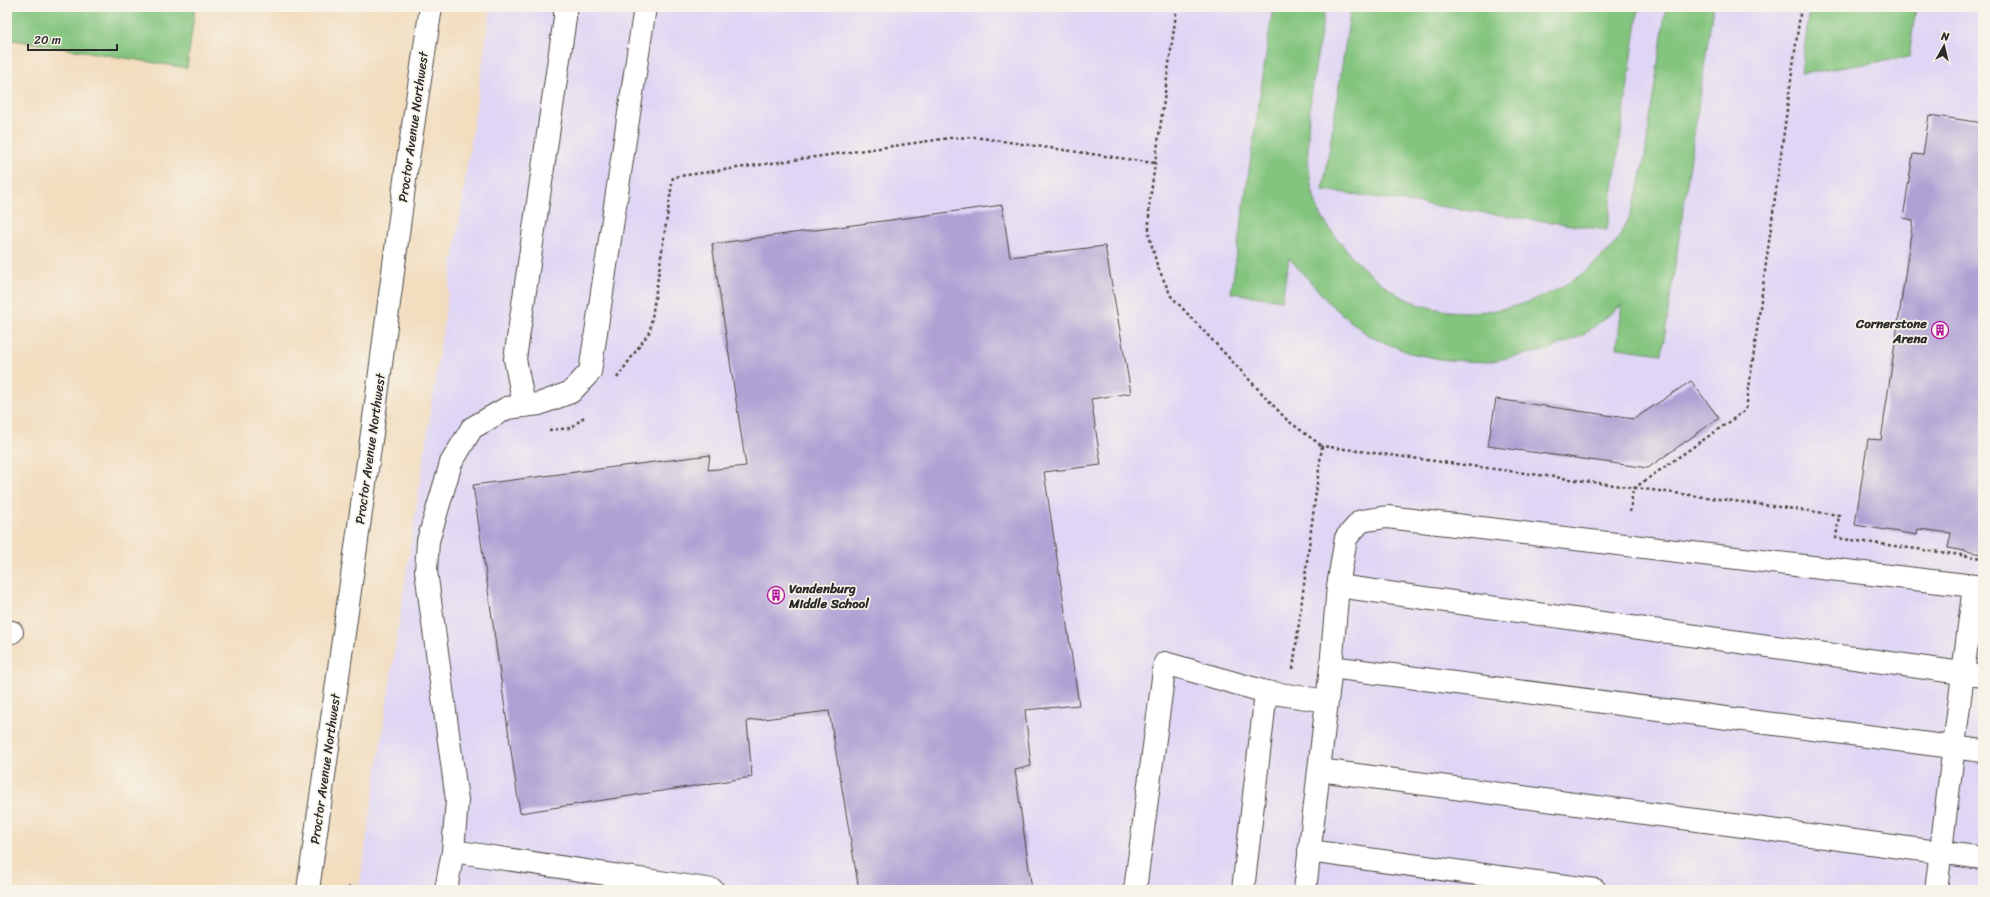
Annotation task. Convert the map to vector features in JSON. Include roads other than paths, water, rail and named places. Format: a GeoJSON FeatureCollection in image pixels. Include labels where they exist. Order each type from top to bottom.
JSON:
{"type":"FeatureCollection","features":[{"type":"Feature","properties":{"kind":"street","name":"Proctor Avenue Northwest"},"geometry":{"type":"LineString","coordinates":[[308,890],[374,426],[406,172],[431,7]]}},
{"type":"Feature","properties":{"kind":"street"},"geometry":{"type":"LineString","coordinates":[[524,406],[515,359],[565,18],[565,7]]}},
{"type":"Feature","properties":{"kind":"street"},"geometry":{"type":"LineString","coordinates":[[446,890],[453,851],[458,800],[426,571],[428,541],[451,463],[472,428],[507,408],[539,404],[571,392],[590,372],[645,7]]}},
{"type":"Feature","properties":{"kind":"street"},"geometry":{"type":"LineString","coordinates":[[1305,890],[1331,667],[1338,586],[1346,538],[1360,521],[1387,517],[1978,587],[1973,674],[1954,747],[1936,890]]}},
{"type":"Feature","properties":{"kind":"street"},"geometry":{"type":"LineString","coordinates":[[1338,586],[1973,674]]}},
{"type":"Feature","properties":{"kind":"street"},"geometry":{"type":"LineString","coordinates":[[1135,890],[1165,663],[1266,692],[1327,701]]}},
{"type":"Feature","properties":{"kind":"street"},"geometry":{"type":"LineString","coordinates":[[1331,667],[1983,751]]}},
{"type":"Feature","properties":{"kind":"street"},"geometry":{"type":"LineString","coordinates":[[1242,890],[1266,692]]}},
{"type":"Feature","properties":{"kind":"street"},"geometry":{"type":"LineString","coordinates":[[1319,770],[1983,858]]}},
{"type":"Feature","properties":{"kind":"street"},"geometry":{"type":"LineString","coordinates":[[453,851],[713,890]]}},
{"type":"Feature","properties":{"kind":"street"},"geometry":{"type":"LineString","coordinates":[[1309,851],[1596,890]]}},
{"type":"Feature","properties":{"kind":"place","name":"Cornerstone Arena"},"geometry":{"type":"Point","coordinates":[1940,330]}},
{"type":"Feature","properties":{"kind":"place","name":"Vandenburg Middle School"},"geometry":{"type":"Point","coordinates":[776,595]}}]}
